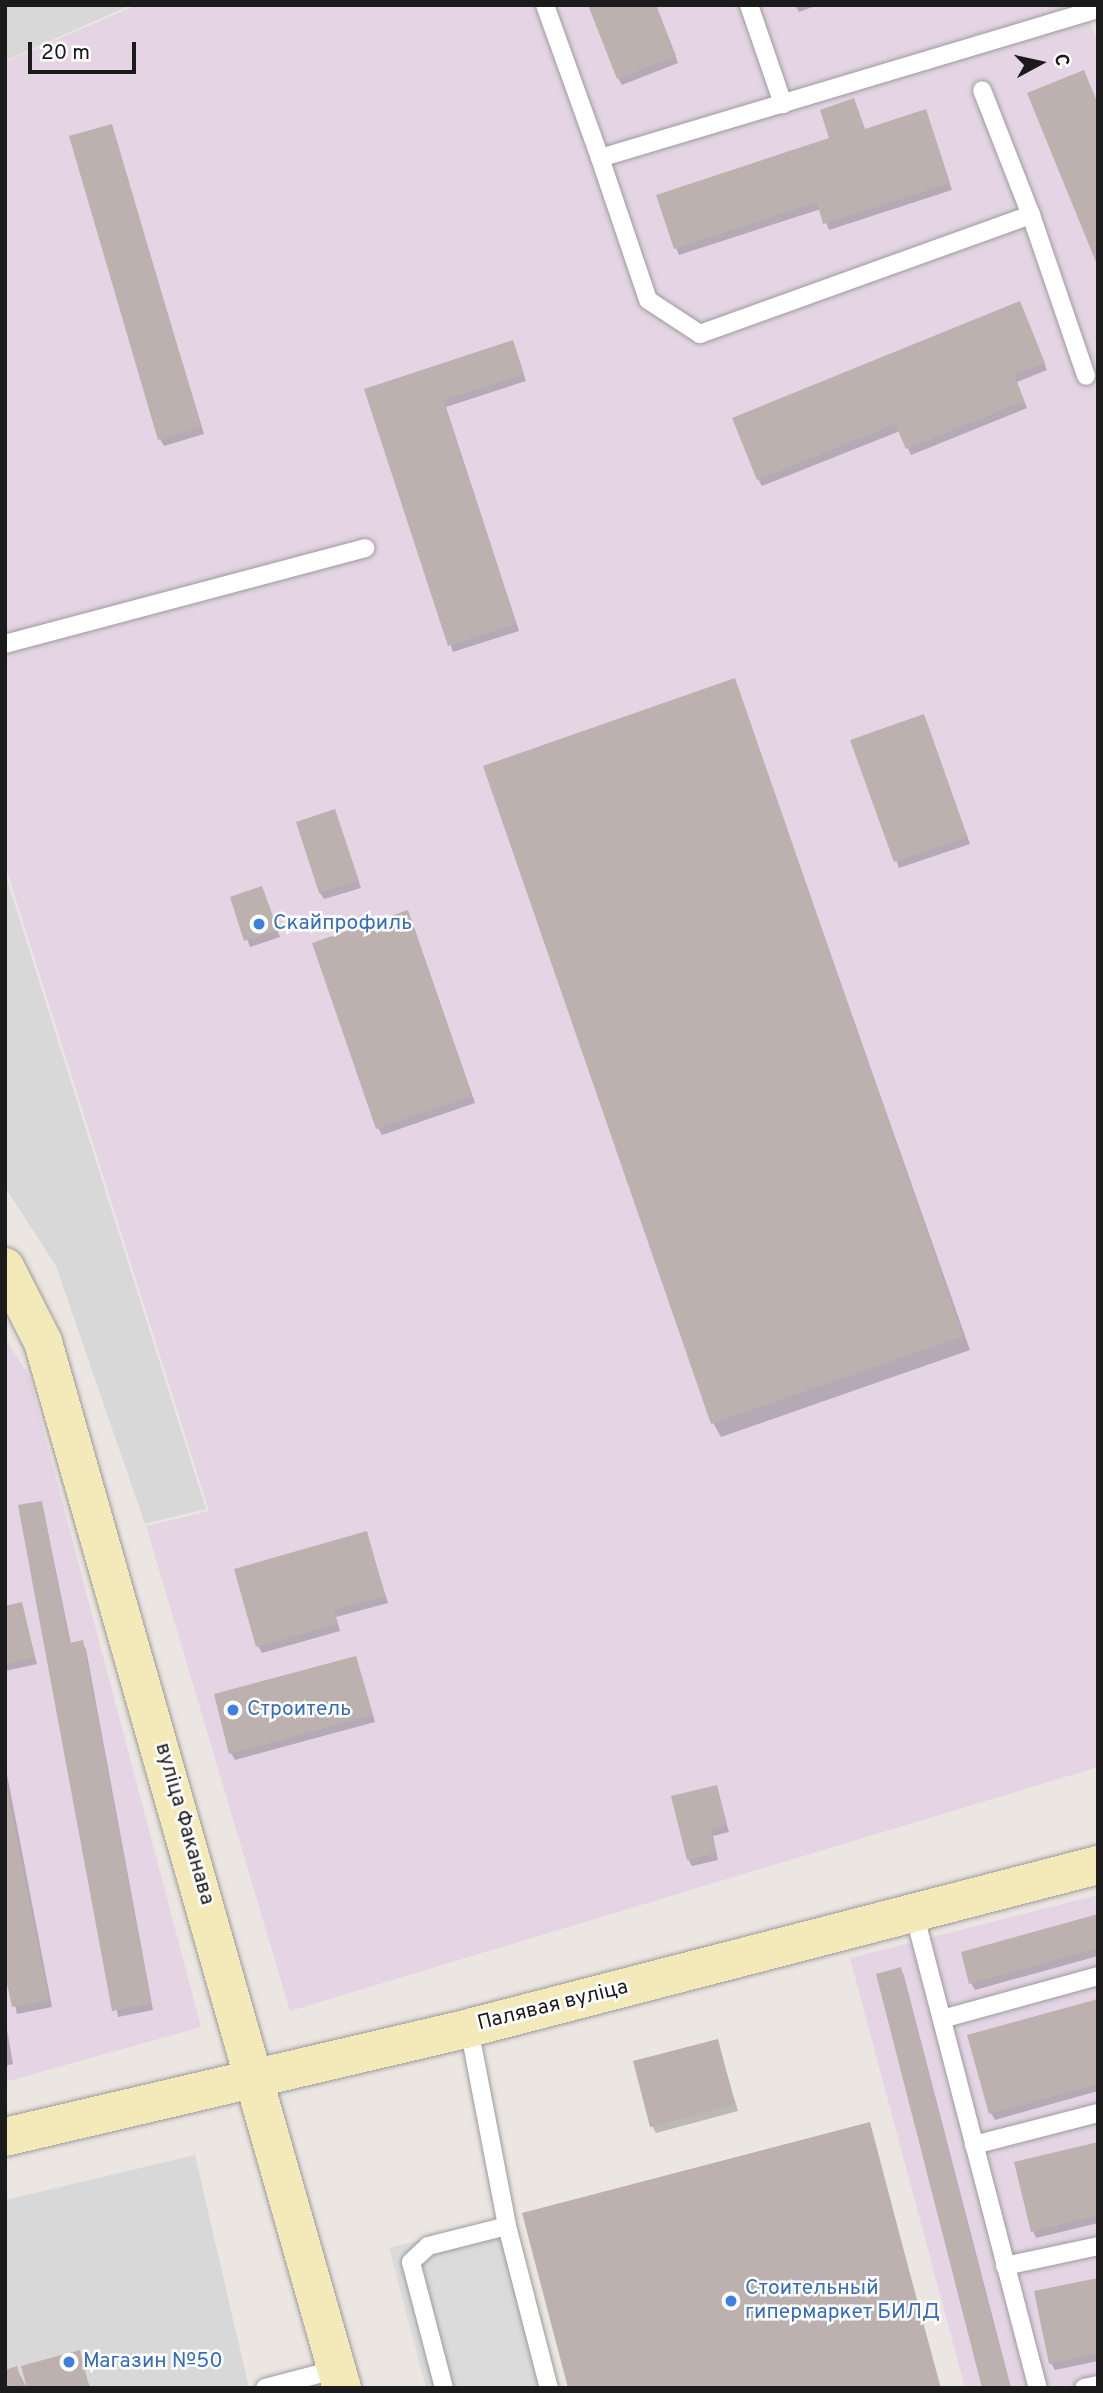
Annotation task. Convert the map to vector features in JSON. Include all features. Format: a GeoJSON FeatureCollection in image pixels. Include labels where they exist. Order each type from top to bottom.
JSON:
{"type":"FeatureCollection","features":[{"type":"Feature","properties":{"kind":"main road","name":"вуліца Факанава"},"geometry":{"type":"LineString","coordinates":[[5,1267],[43,1342],[258,2078],[340,2379]]}},
{"type":"Feature","properties":{"kind":"main road","name":"Палявая вуліца"},"geometry":{"type":"LineString","coordinates":[[5,2137],[469,2028],[1098,1865]]}},
{"type":"Feature","properties":{"kind":"lane"},"geometry":{"type":"LineString","coordinates":[[545,5],[648,300],[700,334],[1031,215]]}},
{"type":"Feature","properties":{"kind":"lane"},"geometry":{"type":"LineString","coordinates":[[749,5],[783,104]]}},
{"type":"Feature","properties":{"kind":"lane"},"geometry":{"type":"LineString","coordinates":[[600,158],[1098,9]]}},
{"type":"Feature","properties":{"kind":"lane"},"geometry":{"type":"LineString","coordinates":[[982,90],[1031,215],[1086,376]]}},
{"type":"Feature","properties":{"kind":"lane"},"geometry":{"type":"LineString","coordinates":[[5,644],[365,548]]}},
{"type":"Feature","properties":{"kind":"lane"},"geometry":{"type":"LineString","coordinates":[[914,1913],[1038,2388]]}},
{"type":"Feature","properties":{"kind":"lane"},"geometry":{"type":"LineString","coordinates":[[942,2019],[1098,1976]]}},
{"type":"Feature","properties":{"kind":"lane"},"geometry":{"type":"LineString","coordinates":[[469,2028],[507,2226],[549,2388]]}},
{"type":"Feature","properties":{"kind":"lane"},"geometry":{"type":"LineString","coordinates":[[974,2145],[1098,2113]]}},
{"type":"Feature","properties":{"kind":"lane"},"geometry":{"type":"LineString","coordinates":[[444,2388],[411,2262],[428,2246],[507,2226]]}},
{"type":"Feature","properties":{"kind":"lane"},"geometry":{"type":"LineString","coordinates":[[1005,2266],[1098,2246]]}},
{"type":"Feature","properties":{"kind":"lane"},"geometry":{"type":"LineString","coordinates":[[265,2388],[340,2379]]}},
{"type":"Feature","properties":{"kind":"lane"},"geometry":{"type":"LineString","coordinates":[[1084,2388],[1098,2385]]}},
{"type":"Feature","properties":{"kind":"shaded area"},"geometry":{"type":"Polygon","coordinates":[[[5,5],[131,5],[5,61],[5,5]]]}},
{"type":"Feature","properties":{"kind":"shaded area"},"geometry":{"type":"Polygon","coordinates":[[[137,5],[1083,5],[1098,42],[1098,1767],[290,2011],[146,1526],[209,1511],[5,865],[5,62],[137,5]]]}},
{"type":"Feature","properties":{"kind":"shaded area"},"geometry":{"type":"Polygon","coordinates":[[[5,873],[206,1509],[145,1524],[56,1266],[5,1187],[5,873]]]}},
{"type":"Feature","properties":{"kind":"shaded area"},"geometry":{"type":"Polygon","coordinates":[[[5,1338],[29,1376],[201,2027],[5,2082],[5,1338]]]}},
{"type":"Feature","properties":{"kind":"shaded area"},"geometry":{"type":"Polygon","coordinates":[[[1098,1895],[1098,2388],[965,2388],[850,1958],[1098,1895]]]}},
{"type":"Feature","properties":{"kind":"shaded area"},"geometry":{"type":"Polygon","coordinates":[[[195,2155],[249,2388],[5,2388],[5,2200],[195,2155]]]}},
{"type":"Feature","properties":{"kind":"shaded area"},"geometry":{"type":"Polygon","coordinates":[[[506,2218],[550,2388],[426,2388],[389,2248],[506,2218]]]}},
{"type":"Feature","properties":{"kind":"building"},"geometry":{"type":"Polygon","coordinates":[[[588,5],[656,5],[676,56],[617,79],[588,5]]]}},
{"type":"Feature","properties":{"kind":"building"},"geometry":{"type":"Polygon","coordinates":[[[1084,70],[1098,104],[1098,267],[1027,93],[1084,70]]]}},
{"type":"Feature","properties":{"kind":"building"},"geometry":{"type":"Polygon","coordinates":[[[854,98],[865,129],[926,109],[950,183],[823,224],[817,202],[674,249],[656,195],[829,138],[820,110],[854,98]]]}},
{"type":"Feature","properties":{"kind":"building"},"geometry":{"type":"Polygon","coordinates":[[[112,124],[201,427],[158,440],[69,136],[112,124]]]}},
{"type":"Feature","properties":{"kind":"building"},"geometry":{"type":"Polygon","coordinates":[[[1020,301],[1045,363],[1014,375],[1024,401],[906,449],[895,424],[757,480],[732,418],[1020,301]]]}},
{"type":"Feature","properties":{"kind":"building"},"geometry":{"type":"Polygon","coordinates":[[[513,340],[524,374],[443,400],[516,624],[448,646],[364,389],[513,340]]]}},
{"type":"Feature","properties":{"kind":"building"},"geometry":{"type":"Polygon","coordinates":[[[735,678],[963,1336],[711,1424],[483,766],[735,678]]]}},
{"type":"Feature","properties":{"kind":"building"},"geometry":{"type":"Polygon","coordinates":[[[924,714],[967,837],[894,862],[850,740],[924,714]]]}},
{"type":"Feature","properties":{"kind":"building"},"geometry":{"type":"Polygon","coordinates":[[[335,809],[359,881],[319,893],[296,822],[335,809]]]}},
{"type":"Feature","properties":{"kind":"building"},"geometry":{"type":"Polygon","coordinates":[[[262,886],[278,930],[244,941],[230,897],[262,886]]]}},
{"type":"Feature","properties":{"kind":"building"},"geometry":{"type":"Polygon","coordinates":[[[408,910],[472,1096],[376,1129],[312,943],[408,910]]]}},
{"type":"Feature","properties":{"kind":"building"},"geometry":{"type":"Polygon","coordinates":[[[42,1501],[69,1643],[83,1640],[151,2003],[112,2011],[18,1505],[42,1501]]]}},
{"type":"Feature","properties":{"kind":"building"},"geometry":{"type":"Polygon","coordinates":[[[367,1531],[385,1596],[334,1610],[337,1624],[256,1647],[234,1569],[367,1531]]]}},
{"type":"Feature","properties":{"kind":"building"},"geometry":{"type":"Polygon","coordinates":[[[22,1602],[35,1657],[5,1664],[5,1606],[22,1602]]]}},
{"type":"Feature","properties":{"kind":"building"},"geometry":{"type":"Polygon","coordinates":[[[356,1656],[373,1715],[229,1754],[214,1694],[356,1656]]]}},
{"type":"Feature","properties":{"kind":"building"},"geometry":{"type":"Polygon","coordinates":[[[5,1778],[49,2000],[12,2007],[5,1974],[5,1778]]]}},
{"type":"Feature","properties":{"kind":"building"},"geometry":{"type":"Polygon","coordinates":[[[717,1785],[727,1825],[710,1829],[716,1853],[687,1860],[671,1796],[717,1785]]]}},
{"type":"Feature","properties":{"kind":"building"},"geometry":{"type":"Polygon","coordinates":[[[1098,1914],[1098,1948],[969,1984],[961,1952],[1098,1914]]]}},
{"type":"Feature","properties":{"kind":"building"},"geometry":{"type":"Polygon","coordinates":[[[901,1967],[1010,2388],[982,2388],[876,1974],[901,1967]]]}},
{"type":"Feature","properties":{"kind":"building"},"geometry":{"type":"Polygon","coordinates":[[[1098,1999],[1098,2084],[989,2114],[967,2035],[1098,1999]]]}},
{"type":"Feature","properties":{"kind":"building"},"geometry":{"type":"Polygon","coordinates":[[[718,2039],[735,2104],[650,2127],[633,2061],[718,2039]]]}},
{"type":"Feature","properties":{"kind":"building","name":"Стоительный гипермаркет БИЛД"},"geometry":{"type":"Polygon","coordinates":[[[870,2122],[940,2388],[568,2388],[522,2213],[870,2122]]]}},
{"type":"Feature","properties":{"kind":"building"},"geometry":{"type":"Polygon","coordinates":[[[1098,2142],[1098,2215],[1031,2232],[1014,2162],[1098,2142]]]}},
{"type":"Feature","properties":{"kind":"building"},"geometry":{"type":"Polygon","coordinates":[[[1098,2278],[1098,2353],[1049,2364],[1034,2291],[1098,2278]]]}},
{"type":"Feature","properties":{"kind":"building"},"geometry":{"type":"Polygon","coordinates":[[[80,2350],[89,2388],[27,2388],[21,2366],[80,2350]]]}},
{"type":"Feature","properties":{"kind":"building"},"geometry":{"type":"Polygon","coordinates":[[[17,2366],[23,2388],[5,2388],[5,2370],[17,2366]]]}},
{"type":"Feature","properties":{"kind":"place","name":"Скайпрофиль"},"geometry":{"type":"Point","coordinates":[259,924]}},
{"type":"Feature","properties":{"kind":"place","name":"Строитель"},"geometry":{"type":"Point","coordinates":[233,1710]}},
{"type":"Feature","properties":{"kind":"place","name":"Стоительный гипермаркет БИЛД"},"geometry":{"type":"Point","coordinates":[731,2301]}},
{"type":"Feature","properties":{"kind":"place","name":"Магазин №50"},"geometry":{"type":"Point","coordinates":[69,2362]}}]}
